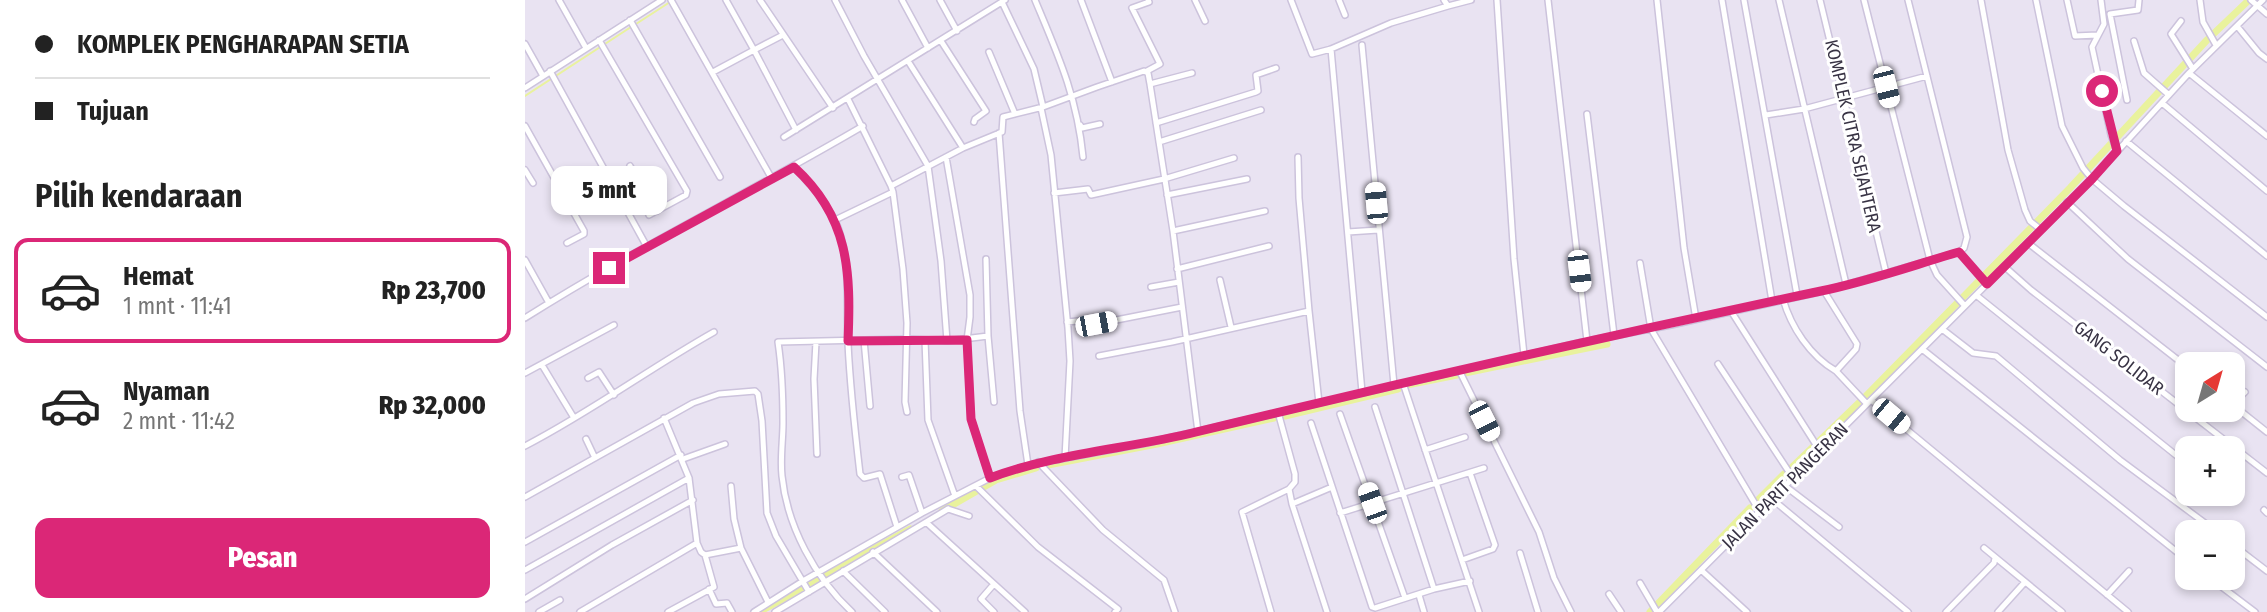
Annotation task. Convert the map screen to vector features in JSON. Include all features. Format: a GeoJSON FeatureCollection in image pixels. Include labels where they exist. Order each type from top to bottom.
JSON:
{"type":"FeatureCollection","features":[{"type":"Feature","properties":{"kind":"street"},"geometry":{"type":"LineString","coordinates":[[559,0],[586,48]]}},
{"type":"Feature","properties":{"kind":"street"},"geometry":{"type":"LineString","coordinates":[[525,88],[551,74],[586,48],[602,45],[662,0]]}},
{"type":"Feature","properties":{"kind":"street"},"geometry":{"type":"LineString","coordinates":[[726,0],[796,130]]}},
{"type":"Feature","properties":{"kind":"street"},"geometry":{"type":"LineString","coordinates":[[760,0],[833,108]]}},
{"type":"Feature","properties":{"kind":"street"},"geometry":{"type":"LineString","coordinates":[[835,0],[928,166],[941,261],[947,341]]}},
{"type":"Feature","properties":{"kind":"street"},"geometry":{"type":"LineString","coordinates":[[902,0],[928,48]]}},
{"type":"Feature","properties":{"kind":"street"},"geometry":{"type":"LineString","coordinates":[[940,0],[957,30]]}},
{"type":"Feature","properties":{"kind":"street"},"geometry":{"type":"LineString","coordinates":[[1035,0],[1073,95],[1080,125],[1083,157]]}},
{"type":"Feature","properties":{"kind":"street"},"geometry":{"type":"LineString","coordinates":[[1081,0],[1112,82]]}},
{"type":"Feature","properties":{"kind":"street"},"geometry":{"type":"LineString","coordinates":[[835,220],[928,166],[999,133],[1003,130],[1002,118],[1042,108],[1160,64],[1132,8],[1149,2],[1148,0]]}},
{"type":"Feature","properties":{"kind":"street"},"geometry":{"type":"LineString","coordinates":[[1195,0],[1205,21]]}},
{"type":"Feature","properties":{"kind":"street"},"geometry":{"type":"LineString","coordinates":[[1291,0],[1310,53],[1331,49],[1391,23],[1471,0]]}},
{"type":"Feature","properties":{"kind":"street"},"geometry":{"type":"LineString","coordinates":[[1339,0],[1345,15]]}},
{"type":"Feature","properties":{"kind":"street"},"geometry":{"type":"LineString","coordinates":[[1444,0],[1448,6]]}},
{"type":"Feature","properties":{"kind":"street"},"geometry":{"type":"LineString","coordinates":[[1497,0],[1513,245],[1524,355]]}},
{"type":"Feature","properties":{"kind":"street"},"geometry":{"type":"LineString","coordinates":[[1548,0],[1587,341]]}},
{"type":"Feature","properties":{"kind":"street"},"geometry":{"type":"LineString","coordinates":[[1657,0],[1684,248],[1696,318]]}},
{"type":"Feature","properties":{"kind":"street"},"geometry":{"type":"LineString","coordinates":[[1722,0],[1772,301]]}},
{"type":"Feature","properties":{"kind":"street"},"geometry":{"type":"LineString","coordinates":[[1744,0],[1797,295]]}},
{"type":"Feature","properties":{"kind":"street"},"geometry":{"type":"LineString","coordinates":[[1779,0],[1846,284]]}},
{"type":"Feature","properties":{"kind":"street","name":"KOMPLEK CITRA SEJAHTERA"},"geometry":{"type":"LineString","coordinates":[[1821,0],[1886,273]]}},
{"type":"Feature","properties":{"kind":"street"},"geometry":{"type":"LineString","coordinates":[[1864,0],[1930,260],[1937,275],[1965,306]]}},
{"type":"Feature","properties":{"kind":"street"},"geometry":{"type":"LineString","coordinates":[[754,612],[804,582],[843,570],[927,523],[955,496],[990,478],[1038,462],[1198,432],[1524,355],[1824,291],[1959,252],[1964,248],[1967,237],[1908,0]]}},
{"type":"Feature","properties":{"kind":"street"},"geometry":{"type":"LineString","coordinates":[[1981,0],[2008,150],[2025,210],[2038,229]]}},
{"type":"Feature","properties":{"kind":"street"},"geometry":{"type":"LineString","coordinates":[[2036,0],[2062,126],[2083,168],[2091,178],[2267,317]]}},
{"type":"Feature","properties":{"kind":"street"},"geometry":{"type":"LineString","coordinates":[[2067,0],[2075,36],[2097,35]]}},
{"type":"Feature","properties":{"kind":"street"},"geometry":{"type":"LineString","coordinates":[[2101,0],[2103,24],[2092,47],[2116,149]]}},
{"type":"Feature","properties":{"kind":"street"},"geometry":{"type":"LineString","coordinates":[[2127,100],[2111,14],[2138,10],[2139,0]]}},
{"type":"Feature","properties":{"kind":"street"},"geometry":{"type":"LineString","coordinates":[[2200,0],[2203,22],[2215,44]]}},
{"type":"Feature","properties":{"kind":"street","name":"JALAN PARIT PANGERAN"},"geometry":{"type":"LineString","coordinates":[[1657,611],[1760,512],[1865,400],[1922,349],[1985,283],[2005,267],[2215,44],[2263,0]]}},
{"type":"Feature","properties":{"kind":"street"},"geometry":{"type":"LineString","coordinates":[[784,137],[1004,1],[1034,69],[1049,140],[1070,361],[1065,458]]}},
{"type":"Feature","properties":{"kind":"street"},"geometry":{"type":"LineString","coordinates":[[2252,1],[2267,14]]}},
{"type":"Feature","properties":{"kind":"street"},"geometry":{"type":"LineString","coordinates":[[672,2],[772,179]]}},
{"type":"Feature","properties":{"kind":"street"},"geometry":{"type":"LineString","coordinates":[[2181,21],[2171,34],[2191,69],[2267,136]]}},
{"type":"Feature","properties":{"kind":"street"},"geometry":{"type":"LineString","coordinates":[[631,22],[720,177]]}},
{"type":"Feature","properties":{"kind":"street"},"geometry":{"type":"LineString","coordinates":[[2237,26],[2267,60]]}},
{"type":"Feature","properties":{"kind":"street"},"geometry":{"type":"LineString","coordinates":[[713,72],[783,35]]}},
{"type":"Feature","properties":{"kind":"street"},"geometry":{"type":"LineString","coordinates":[[941,41],[986,111],[974,122]]}},
{"type":"Feature","properties":{"kind":"street"},"geometry":{"type":"LineString","coordinates":[[2134,41],[2144,73],[2168,94]]}},
{"type":"Feature","properties":{"kind":"street"},"geometry":{"type":"LineString","coordinates":[[525,44],[543,76]]}},
{"type":"Feature","properties":{"kind":"street"},"geometry":{"type":"LineString","coordinates":[[602,45],[687,191],[680,200],[649,215]]}},
{"type":"Feature","properties":{"kind":"street"},"geometry":{"type":"LineString","coordinates":[[1361,45],[1394,385]]}},
{"type":"Feature","properties":{"kind":"street"},"geometry":{"type":"LineString","coordinates":[[1331,49],[1362,392]]}},
{"type":"Feature","properties":{"kind":"street"},"geometry":{"type":"LineString","coordinates":[[989,52],[1015,114]]}},
{"type":"Feature","properties":{"kind":"street"},"geometry":{"type":"LineString","coordinates":[[908,61],[963,148]]}},
{"type":"Feature","properties":{"kind":"street"},"geometry":{"type":"LineString","coordinates":[[1156,123],[1256,92],[1256,75],[1276,68]]}},
{"type":"Feature","properties":{"kind":"street"},"geometry":{"type":"LineString","coordinates":[[1147,71],[1173,231],[1198,432]]}},
{"type":"Feature","properties":{"kind":"street"},"geometry":{"type":"LineString","coordinates":[[551,74],[647,247]]}},
{"type":"Feature","properties":{"kind":"street"},"geometry":{"type":"LineString","coordinates":[[1150,84],[1192,74]]}},
{"type":"Feature","properties":{"kind":"street"},"geometry":{"type":"LineString","coordinates":[[1766,115],[1804,109],[1927,76]]}},
{"type":"Feature","properties":{"kind":"street"},"geometry":{"type":"LineString","coordinates":[[848,99],[892,189],[903,269],[908,339],[905,395],[907,412]]}},
{"type":"Feature","properties":{"kind":"street"},"geometry":{"type":"LineString","coordinates":[[2162,103],[2267,191]]}},
{"type":"Feature","properties":{"kind":"street"},"geometry":{"type":"LineString","coordinates":[[1159,142],[1261,110]]}},
{"type":"Feature","properties":{"kind":"street"},"geometry":{"type":"LineString","coordinates":[[1587,114],[1614,335]]}},
{"type":"Feature","properties":{"kind":"street"},"geometry":{"type":"LineString","coordinates":[[1080,125],[1082,128],[1100,124]]}},
{"type":"Feature","properties":{"kind":"street"},"geometry":{"type":"LineString","coordinates":[[525,126],[585,231],[567,243]]}},
{"type":"Feature","properties":{"kind":"street"},"geometry":{"type":"LineString","coordinates":[[525,318],[863,126]]}},
{"type":"Feature","properties":{"kind":"street"},"geometry":{"type":"LineString","coordinates":[[999,133],[1020,411],[1028,465]]}},
{"type":"Feature","properties":{"kind":"street"},"geometry":{"type":"LineString","coordinates":[[2126,141],[2267,256]]}},
{"type":"Feature","properties":{"kind":"street"},"geometry":{"type":"LineString","coordinates":[[946,157],[970,295],[967,340],[971,419],[990,478]]}},
{"type":"Feature","properties":{"kind":"street"},"geometry":{"type":"LineString","coordinates":[[1298,157],[1299,198],[1319,403]]}},
{"type":"Feature","properties":{"kind":"street"},"geometry":{"type":"LineString","coordinates":[[1054,193],[1088,189],[1091,195],[1164,179],[1234,158]]}},
{"type":"Feature","properties":{"kind":"street"},"geometry":{"type":"LineString","coordinates":[[630,166],[657,211]]}},
{"type":"Feature","properties":{"kind":"street"},"geometry":{"type":"LineString","coordinates":[[794,167],[835,220],[845,257],[848,287],[848,341],[860,474],[865,478],[880,474],[897,527]]}},
{"type":"Feature","properties":{"kind":"street"},"geometry":{"type":"LineString","coordinates":[[525,170],[533,183]]}},
{"type":"Feature","properties":{"kind":"street"},"geometry":{"type":"LineString","coordinates":[[1167,195],[1247,178]]}},
{"type":"Feature","properties":{"kind":"street"},"geometry":{"type":"LineString","coordinates":[[2067,202],[2128,259],[2267,367]]}},
{"type":"Feature","properties":{"kind":"street"},"geometry":{"type":"LineString","coordinates":[[1173,231],[1265,211]]}},
{"type":"Feature","properties":{"kind":"street"},"geometry":{"type":"LineString","coordinates":[[1348,232],[1378,230]]}},
{"type":"Feature","properties":{"kind":"street"},"geometry":{"type":"LineString","coordinates":[[2028,243],[2175,357]]}},
{"type":"Feature","properties":{"kind":"street"},"geometry":{"type":"LineString","coordinates":[[1177,269],[1269,246]]}},
{"type":"Feature","properties":{"kind":"street"},"geometry":{"type":"LineString","coordinates":[[1959,252],[1985,283]]}},
{"type":"Feature","properties":{"kind":"street"},"geometry":{"type":"LineString","coordinates":[[986,259],[988,336],[994,402]]}},
{"type":"Feature","properties":{"kind":"street"},"geometry":{"type":"LineString","coordinates":[[525,260],[549,303]]}},
{"type":"Feature","properties":{"kind":"street"},"geometry":{"type":"LineString","coordinates":[[1640,263],[1651,329],[1760,512]]}},
{"type":"Feature","properties":{"kind":"street","name":"GANG SOLIDAR"},"geometry":{"type":"LineString","coordinates":[[2005,267],[2267,473]]}},
{"type":"Feature","properties":{"kind":"street"},"geometry":{"type":"LineString","coordinates":[[1220,280],[1231,327]]}},
{"type":"Feature","properties":{"kind":"street"},"geometry":{"type":"LineString","coordinates":[[1151,287],[1179,282]]}},
{"type":"Feature","properties":{"kind":"street"},"geometry":{"type":"LineString","coordinates":[[1824,291],[1857,344],[1856,349],[1836,371]]}},
{"type":"Feature","properties":{"kind":"street"},"geometry":{"type":"LineString","coordinates":[[1976,295],[2175,454]]}},
{"type":"Feature","properties":{"kind":"street"},"geometry":{"type":"LineString","coordinates":[[1783,299],[1787,315],[1825,365],[1836,371],[1865,400],[2128,612]]}},
{"type":"Feature","properties":{"kind":"street"},"geometry":{"type":"LineString","coordinates":[[1067,322],[1089,320],[1096,324],[1182,307]]}},
{"type":"Feature","properties":{"kind":"street"},"geometry":{"type":"LineString","coordinates":[[1099,356],[1309,311]]}},
{"type":"Feature","properties":{"kind":"street"},"geometry":{"type":"LineString","coordinates":[[1731,311],[1819,450]]}},
{"type":"Feature","properties":{"kind":"street"},"geometry":{"type":"LineString","coordinates":[[525,373],[614,325]]}},
{"type":"Feature","properties":{"kind":"street"},"geometry":{"type":"LineString","coordinates":[[1942,329],[1973,354],[1996,356],[2120,460],[2201,520]]}},
{"type":"Feature","properties":{"kind":"street"},"geometry":{"type":"LineString","coordinates":[[525,446],[614,395],[714,332]]}},
{"type":"Feature","properties":{"kind":"street"},"geometry":{"type":"LineString","coordinates":[[852,612],[836,598],[790,520],[782,482],[781,367],[778,342],[908,339],[947,341],[988,336]]}},
{"type":"Feature","properties":{"kind":"street"},"geometry":{"type":"LineString","coordinates":[[864,340],[870,406]]}},
{"type":"Feature","properties":{"kind":"street"},"geometry":{"type":"LineString","coordinates":[[925,340],[927,420],[955,496]]}},
{"type":"Feature","properties":{"kind":"street"},"geometry":{"type":"LineString","coordinates":[[815,342],[817,454]]}},
{"type":"Feature","properties":{"kind":"street"},"geometry":{"type":"LineString","coordinates":[[1922,349],[2175,549]]}},
{"type":"Feature","properties":{"kind":"street"},"geometry":{"type":"LineString","coordinates":[[1718,364],[1793,478]]}},
{"type":"Feature","properties":{"kind":"street"},"geometry":{"type":"LineString","coordinates":[[542,365],[574,418]]}},
{"type":"Feature","properties":{"kind":"street"},"geometry":{"type":"LineString","coordinates":[[1459,370],[1539,532],[1554,578],[1571,612]]}},
{"type":"Feature","properties":{"kind":"street"},"geometry":{"type":"LineString","coordinates":[[588,378],[600,372],[614,395]]}},
{"type":"Feature","properties":{"kind":"street"},"geometry":{"type":"LineString","coordinates":[[1403,383],[1479,612]]}},
{"type":"Feature","properties":{"kind":"street"},"geometry":{"type":"LineString","coordinates":[[525,497],[693,403],[719,394],[757,392],[762,421],[767,513],[776,536],[808,591]]}},
{"type":"Feature","properties":{"kind":"street"},"geometry":{"type":"LineString","coordinates":[[1375,407],[1434,589]]}},
{"type":"Feature","properties":{"kind":"street"},"geometry":{"type":"LineString","coordinates":[[1271,612],[1242,512],[1289,489],[1295,482],[1278,412]]}},
{"type":"Feature","properties":{"kind":"street"},"geometry":{"type":"LineString","coordinates":[[1339,414],[1405,598]]}},
{"type":"Feature","properties":{"kind":"street"},"geometry":{"type":"LineString","coordinates":[[2245,414],[2267,432]]}},
{"type":"Feature","properties":{"kind":"street"},"geometry":{"type":"LineString","coordinates":[[664,418],[689,478],[697,542],[705,555],[714,587],[668,612]]}},
{"type":"Feature","properties":{"kind":"street"},"geometry":{"type":"LineString","coordinates":[[1311,422],[1374,610],[1434,589],[1470,581]]}},
{"type":"Feature","properties":{"kind":"street"},"geometry":{"type":"LineString","coordinates":[[1425,450],[1465,437]]}},
{"type":"Feature","properties":{"kind":"street"},"geometry":{"type":"LineString","coordinates":[[586,439],[595,458]]}},
{"type":"Feature","properties":{"kind":"street"},"geometry":{"type":"LineString","coordinates":[[525,542],[682,457],[725,444]]}},
{"type":"Feature","properties":{"kind":"street"},"geometry":{"type":"LineString","coordinates":[[1038,462],[1104,530],[1164,580],[1175,612]]}},
{"type":"Feature","properties":{"kind":"street"},"geometry":{"type":"LineString","coordinates":[[1340,513],[1483,468]]}},
{"type":"Feature","properties":{"kind":"street"},"geometry":{"type":"LineString","coordinates":[[1462,560],[1493,549],[1495,545],[1470,472]]}},
{"type":"Feature","properties":{"kind":"street"},"geometry":{"type":"LineString","coordinates":[[902,477],[909,475],[922,513]]}},
{"type":"Feature","properties":{"kind":"street"},"geometry":{"type":"LineString","coordinates":[[525,570],[689,478]]}},
{"type":"Feature","properties":{"kind":"street"},"geometry":{"type":"LineString","coordinates":[[731,486],[734,519],[741,548],[768,602]]}},
{"type":"Feature","properties":{"kind":"street"},"geometry":{"type":"LineString","coordinates":[[976,486],[1038,547],[1118,611]]}},
{"type":"Feature","properties":{"kind":"street"},"geometry":{"type":"LineString","coordinates":[[1785,486],[1839,527]]}},
{"type":"Feature","properties":{"kind":"street"},"geometry":{"type":"LineString","coordinates":[[1292,504],[1332,487]]}},
{"type":"Feature","properties":{"kind":"street"},"geometry":{"type":"LineString","coordinates":[[1289,489],[1327,612]]}},
{"type":"Feature","properties":{"kind":"street"},"geometry":{"type":"LineString","coordinates":[[1772,499],[1908,612]]}},
{"type":"Feature","properties":{"kind":"street"},"geometry":{"type":"LineString","coordinates":[[525,599],[693,500]]}},
{"type":"Feature","properties":{"kind":"street"},"geometry":{"type":"LineString","coordinates":[[775,612],[784,610],[823,576],[874,541],[922,513],[948,504],[969,516]]}},
{"type":"Feature","properties":{"kind":"street"},"geometry":{"type":"LineString","coordinates":[[927,523],[1025,612]]}},
{"type":"Feature","properties":{"kind":"street"},"geometry":{"type":"LineString","coordinates":[[874,541],[876,551],[937,612]]}},
{"type":"Feature","properties":{"kind":"street"},"geometry":{"type":"LineString","coordinates":[[579,612],[697,542]]}},
{"type":"Feature","properties":{"kind":"street"},"geometry":{"type":"LineString","coordinates":[[705,555],[741,548]]}},
{"type":"Feature","properties":{"kind":"street"},"geometry":{"type":"LineString","coordinates":[[1984,548],[2062,612]]}},
{"type":"Feature","properties":{"kind":"street"},"geometry":{"type":"LineString","coordinates":[[1520,553],[1538,612]]}},
{"type":"Feature","properties":{"kind":"street"},"geometry":{"type":"LineString","coordinates":[[2245,554],[2267,571]]}},
{"type":"Feature","properties":{"kind":"street"},"geometry":{"type":"LineString","coordinates":[[1945,612],[1996,558]]}},
{"type":"Feature","properties":{"kind":"street"},"geometry":{"type":"LineString","coordinates":[[843,570],[885,612]]}},
{"type":"Feature","properties":{"kind":"street"},"geometry":{"type":"LineString","coordinates":[[1701,570],[1747,612]]}},
{"type":"Feature","properties":{"kind":"street"},"geometry":{"type":"LineString","coordinates":[[2107,595],[2129,571]]}},
{"type":"Feature","properties":{"kind":"street"},"geometry":{"type":"LineString","coordinates":[[1998,612],[2025,582]]}},
{"type":"Feature","properties":{"kind":"street"},"geometry":{"type":"LineString","coordinates":[[1640,583],[1657,611]]}},
{"type":"Feature","properties":{"kind":"street"},"geometry":{"type":"LineString","coordinates":[[994,584],[981,599],[994,612]]}},
{"type":"Feature","properties":{"kind":"street"},"geometry":{"type":"LineString","coordinates":[[709,589],[716,604],[727,603],[732,612]]}},
{"type":"Feature","properties":{"kind":"street"},"geometry":{"type":"LineString","coordinates":[[2226,590],[2255,612]]}},
{"type":"Feature","properties":{"kind":"street"},"geometry":{"type":"LineString","coordinates":[[1609,594],[1621,612]]}},
{"type":"Feature","properties":{"kind":"street"},"geometry":{"type":"LineString","coordinates":[[1419,595],[1425,612]]}},
{"type":"Feature","properties":{"kind":"street"},"geometry":{"type":"LineString","coordinates":[[539,612],[560,600]]}},
{"type":"Feature","properties":{"kind":"street"},"geometry":{"type":"LineString","coordinates":[[2048,612],[2053,605]]}},
{"type":"Feature","properties":{"kind":"street"},"geometry":{"type":"LineString","coordinates":[[1665,606],[1672,612]]}},
{"type":"Feature","properties":{"kind":"waterway"},"geometry":{"type":"LineString","coordinates":[[1790,469],[1866,396],[2070,188],[2207,40],[2249,0]]}},
{"type":"Feature","properties":{"kind":"waterway"},"geometry":{"type":"LineString","coordinates":[[636,24],[670,2]]}},
{"type":"Feature","properties":{"kind":"waterway"},"geometry":{"type":"LineString","coordinates":[[525,96],[631,27]]}},
{"type":"Feature","properties":{"kind":"waterway"},"geometry":{"type":"LineString","coordinates":[[1465,373],[1607,344]]}},
{"type":"Feature","properties":{"kind":"waterway"},"geometry":{"type":"LineString","coordinates":[[1407,385],[1457,375]]}},
{"type":"Feature","properties":{"kind":"waterway"},"geometry":{"type":"LineString","coordinates":[[1285,416],[1398,389]]}},
{"type":"Feature","properties":{"kind":"waterway"},"geometry":{"type":"LineString","coordinates":[[1048,465],[1274,418]]}},
{"type":"Feature","properties":{"kind":"waterway"},"geometry":{"type":"LineString","coordinates":[[942,511],[996,480],[1036,468]]}},
{"type":"Feature","properties":{"kind":"waterway"},"geometry":{"type":"LineString","coordinates":[[1757,501],[1784,474]]}},
{"type":"Feature","properties":{"kind":"waterway"},"geometry":{"type":"LineString","coordinates":[[1650,612],[1750,508]]}},
{"type":"Feature","properties":{"kind":"waterway"},"geometry":{"type":"LineString","coordinates":[[759,612],[910,529]]}},
{"type":"Feature","properties":{"kind":"route"},"geometry":{"type":"LineString","coordinates":[[609,268],[794,167],[820,197],[839,229],[848,287],[848,341],[967,340],[971,419],[990,478],[1038,462],[1147,443],[1587,341],[1824,291],[1959,252],[1987,284],[2117,151],[2102,91]]}}]}
